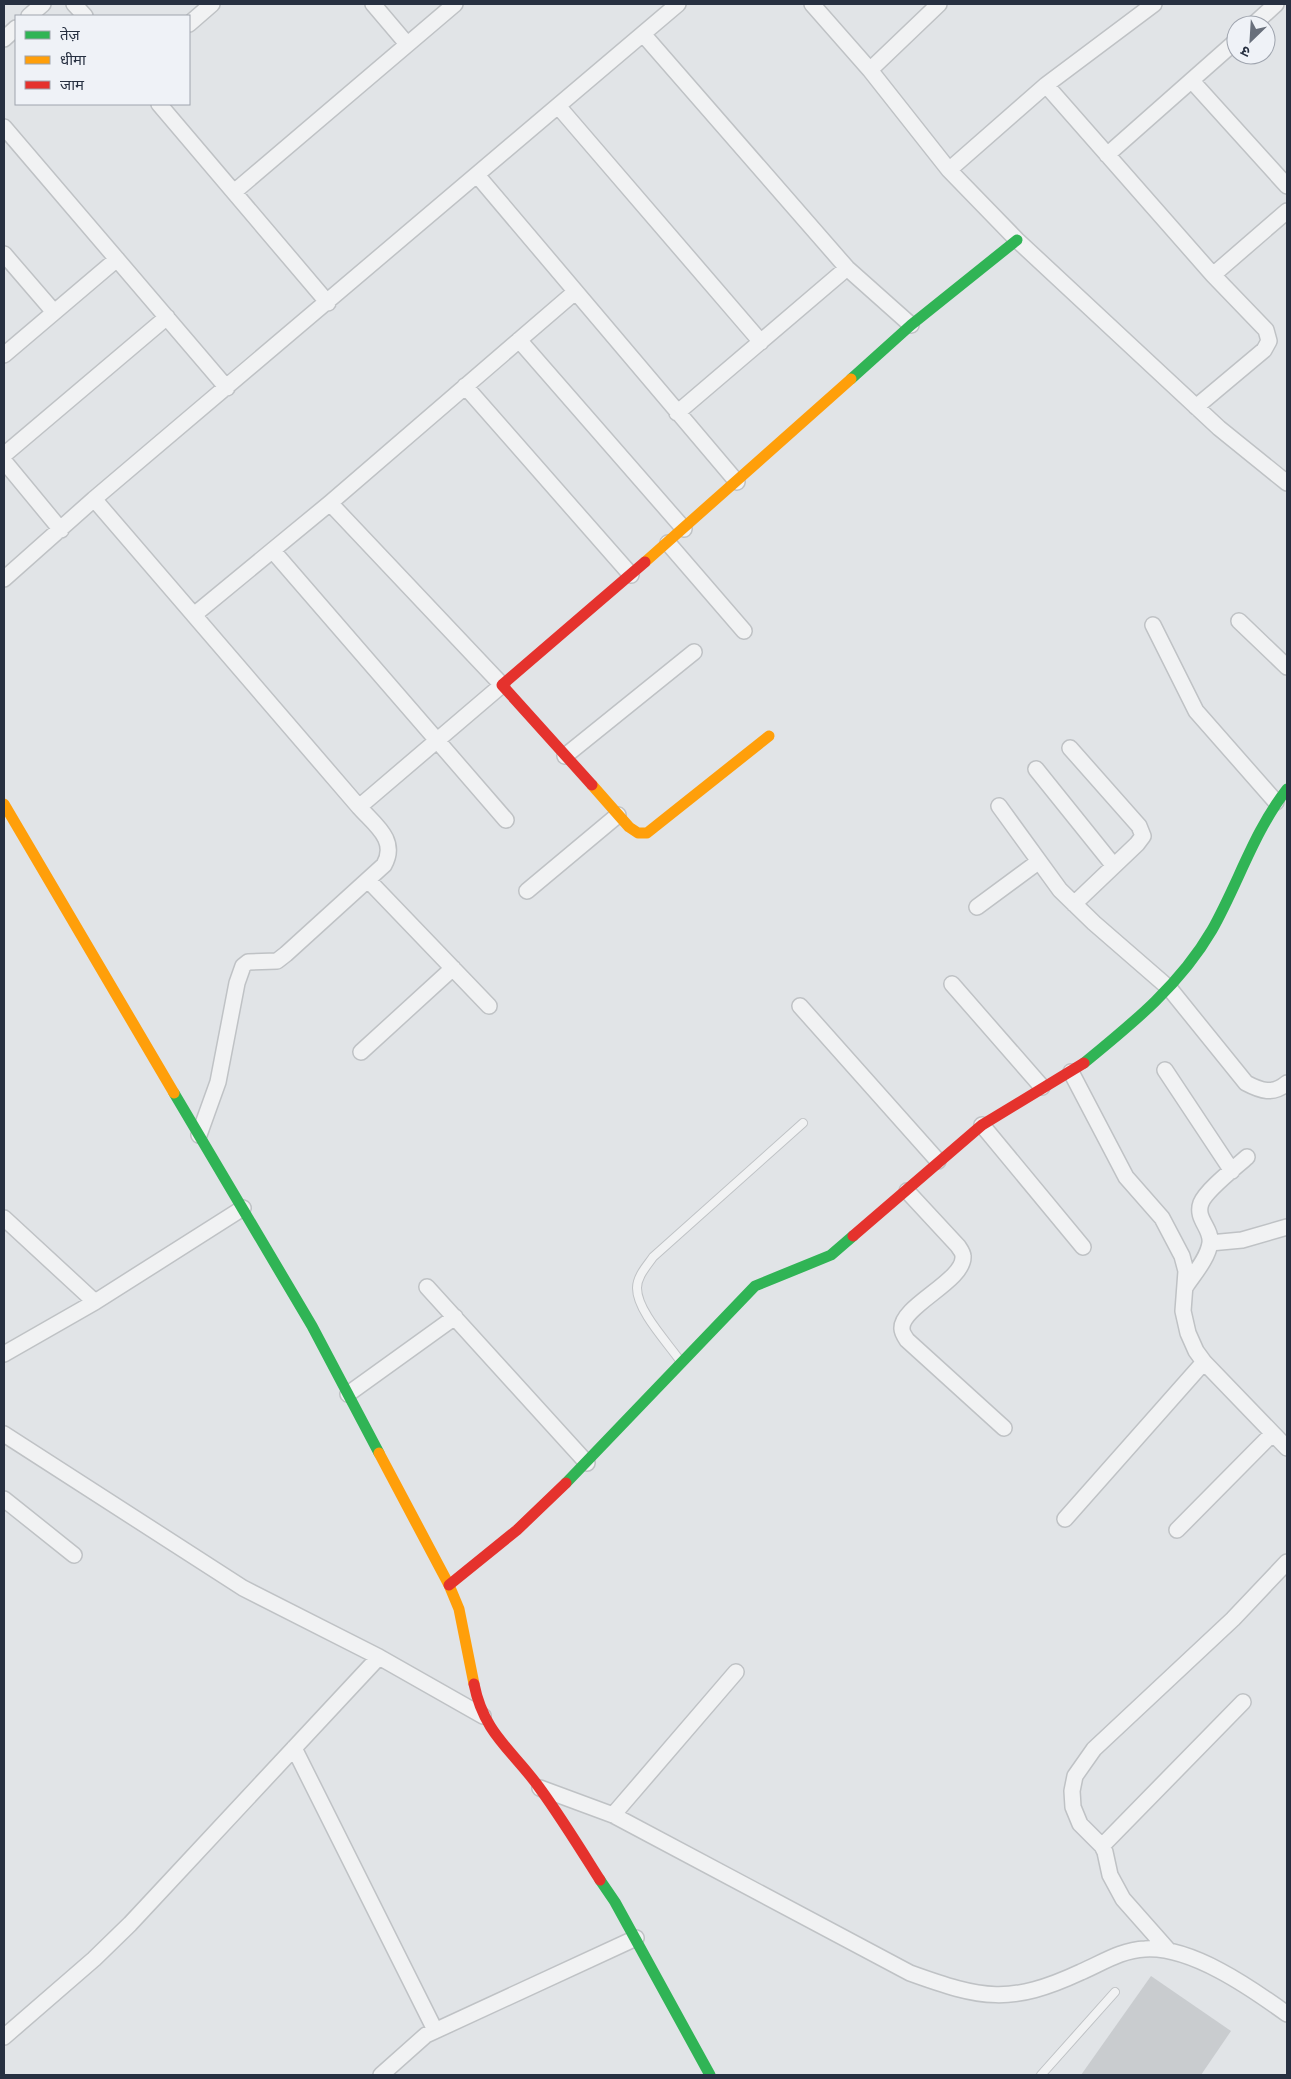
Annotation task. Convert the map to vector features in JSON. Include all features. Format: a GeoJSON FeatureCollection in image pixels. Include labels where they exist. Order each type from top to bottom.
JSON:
{"type":"FeatureCollection","features":[{"type":"Feature","properties":{"kind":"street"},"geometry":{"type":"LineString","coordinates":[[30,15],[43,4]]}},
{"type":"Feature","properties":{"kind":"street"},"geometry":{"type":"LineString","coordinates":[[74,4],[84,15]]}},
{"type":"Feature","properties":{"kind":"street"},"geometry":{"type":"LineString","coordinates":[[190,23],[212,4]]}},
{"type":"Feature","properties":{"kind":"street"},"geometry":{"type":"LineString","coordinates":[[373,4],[408,44]]}},
{"type":"Feature","properties":{"kind":"street"},"geometry":{"type":"LineString","coordinates":[[234,192],[455,4]]}},
{"type":"Feature","properties":{"kind":"street"},"geometry":{"type":"LineString","coordinates":[[4,579],[94,499],[678,4]]}},
{"type":"Feature","properties":{"kind":"street"},"geometry":{"type":"LineString","coordinates":[[812,4],[870,70],[949,170],[1017,240],[1219,428],[1287,483]]}},
{"type":"Feature","properties":{"kind":"street"},"geometry":{"type":"LineString","coordinates":[[870,70],[939,4]]}},
{"type":"Feature","properties":{"kind":"street"},"geometry":{"type":"LineString","coordinates":[[949,170],[1046,86],[1154,4]]}},
{"type":"Feature","properties":{"kind":"street"},"geometry":{"type":"LineString","coordinates":[[1264,15],[1276,4]]}},
{"type":"Feature","properties":{"kind":"street"},"geometry":{"type":"LineString","coordinates":[[4,39],[15,29]]}},
{"type":"Feature","properties":{"kind":"street"},"geometry":{"type":"LineString","coordinates":[[644,34],[847,268],[911,325]]}},
{"type":"Feature","properties":{"kind":"street"},"geometry":{"type":"LineString","coordinates":[[1106,156],[1226,50]]}},
{"type":"Feature","properties":{"kind":"street"},"geometry":{"type":"LineString","coordinates":[[1192,81],[1287,186]]}},
{"type":"Feature","properties":{"kind":"street"},"geometry":{"type":"LineString","coordinates":[[1046,86],[1213,275],[1266,330],[1269,341],[1264,350],[1196,407]]}},
{"type":"Feature","properties":{"kind":"street"},"geometry":{"type":"LineString","coordinates":[[160,105],[328,302]]}},
{"type":"Feature","properties":{"kind":"street"},"geometry":{"type":"LineString","coordinates":[[558,106],[761,342]]}},
{"type":"Feature","properties":{"kind":"street"},"geometry":{"type":"LineString","coordinates":[[4,128],[227,388]]}},
{"type":"Feature","properties":{"kind":"street"},"geometry":{"type":"LineString","coordinates":[[477,175],[737,482]]}},
{"type":"Feature","properties":{"kind":"street"},"geometry":{"type":"LineString","coordinates":[[1213,275],[1287,211]]}},
{"type":"Feature","properties":{"kind":"street"},"geometry":{"type":"LineString","coordinates":[[359,807],[668,543],[911,325],[1017,240]]}},
{"type":"Feature","properties":{"kind":"street"},"geometry":{"type":"LineString","coordinates":[[4,254],[54,312]]}},
{"type":"Feature","properties":{"kind":"street"},"geometry":{"type":"LineString","coordinates":[[7,346],[54,312],[117,259]]}},
{"type":"Feature","properties":{"kind":"street"},"geometry":{"type":"LineString","coordinates":[[677,413],[847,268]]}},
{"type":"Feature","properties":{"kind":"street"},"geometry":{"type":"LineString","coordinates":[[194,615],[330,503],[576,292]]}},
{"type":"Feature","properties":{"kind":"street"},"geometry":{"type":"LineString","coordinates":[[4,455],[166,317]]}},
{"type":"Feature","properties":{"kind":"street"},"geometry":{"type":"LineString","coordinates":[[519,340],[684,529]]}},
{"type":"Feature","properties":{"kind":"street"},"geometry":{"type":"LineString","coordinates":[[465,386],[631,575]]}},
{"type":"Feature","properties":{"kind":"street"},"geometry":{"type":"LineString","coordinates":[[4,461],[61,530]]}},
{"type":"Feature","properties":{"kind":"street"},"geometry":{"type":"LineString","coordinates":[[94,499],[385,836],[390,848],[384,865],[277,961],[248,962],[243,966],[237,983],[218,1082],[199,1135]]}},
{"type":"Feature","properties":{"kind":"street"},"geometry":{"type":"LineString","coordinates":[[330,503],[502,685],[629,827],[638,833],[647,833],[769,736]]}},
{"type":"Feature","properties":{"kind":"street"},"geometry":{"type":"LineString","coordinates":[[668,543],[744,631]]}},
{"type":"Feature","properties":{"kind":"street"},"geometry":{"type":"LineString","coordinates":[[273,551],[506,820]]}},
{"type":"Feature","properties":{"kind":"street"},"geometry":{"type":"LineString","coordinates":[[1239,620],[1287,667]]}},
{"type":"Feature","properties":{"kind":"street"},"geometry":{"type":"LineString","coordinates":[[1152,625],[1196,710],[1276,802]]}},
{"type":"Feature","properties":{"kind":"street"},"geometry":{"type":"LineString","coordinates":[[565,756],[694,652]]}},
{"type":"Feature","properties":{"kind":"street"},"geometry":{"type":"LineString","coordinates":[[1070,748],[1140,826],[1143,836],[1138,844],[1074,904]]}},
{"type":"Feature","properties":{"kind":"street"},"geometry":{"type":"LineString","coordinates":[[1036,769],[1114,866]]}},
{"type":"Feature","properties":{"kind":"street"},"geometry":{"type":"LineString","coordinates":[[449,1585],[517,1530],[587,1463],[755,1286],[832,1255],[982,1125],[999,1112],[1071,1072],[1147,1013],[1170,989],[1203,947],[1263,823],[1287,789]]}},
{"type":"Feature","properties":{"kind":"street"},"geometry":{"type":"LineString","coordinates":[[4,804],[312,1326],[449,1585],[459,1609],[476,1694],[483,1716],[496,1736],[540,1788],[636,1938],[710,2075]]}},
{"type":"Feature","properties":{"kind":"street"},"geometry":{"type":"LineString","coordinates":[[999,806],[1060,890],[1170,989],[1246,1083],[1257,1089],[1270,1092],[1281,1089],[1287,1083]]}},
{"type":"Feature","properties":{"kind":"street"},"geometry":{"type":"LineString","coordinates":[[526,891],[618,814]]}},
{"type":"Feature","properties":{"kind":"street"},"geometry":{"type":"LineString","coordinates":[[977,907],[1038,862]]}},
{"type":"Feature","properties":{"kind":"street"},"geometry":{"type":"LineString","coordinates":[[368,880],[489,1006]]}},
{"type":"Feature","properties":{"kind":"street"},"geometry":{"type":"LineString","coordinates":[[360,1052],[453,968]]}},
{"type":"Feature","properties":{"kind":"street"},"geometry":{"type":"LineString","coordinates":[[952,984],[1042,1087]]}},
{"type":"Feature","properties":{"kind":"street"},"geometry":{"type":"LineString","coordinates":[[800,1006],[938,1162]]}},
{"type":"Feature","properties":{"kind":"street"},"geometry":{"type":"LineString","coordinates":[[1165,1070],[1232,1171]]}},
{"type":"Feature","properties":{"kind":"street"},"geometry":{"type":"LineString","coordinates":[[1071,1072],[1126,1176],[1162,1218],[1182,1256],[1186,1271],[1183,1311],[1188,1333],[1196,1351],[1204,1362],[1287,1448]]}},
{"type":"Feature","properties":{"kind":"street"},"geometry":{"type":"LineString","coordinates":[[982,1125],[1083,1247]]}},
{"type":"Feature","properties":{"kind":"street"},"geometry":{"type":"LineString","coordinates":[[1185,1288],[1210,1243],[1210,1237],[1200,1215],[1202,1201],[1247,1157]]}},
{"type":"Feature","properties":{"kind":"street"},"geometry":{"type":"LineString","coordinates":[[907,1191],[958,1246],[964,1255],[962,1264],[955,1274],[903,1320],[902,1330],[906,1340],[1004,1428]]}},
{"type":"Feature","properties":{"kind":"street"},"geometry":{"type":"LineString","coordinates":[[4,1354],[95,1302],[242,1208]]}},
{"type":"Feature","properties":{"kind":"street"},"geometry":{"type":"LineString","coordinates":[[4,1218],[95,1302]]}},
{"type":"Feature","properties":{"kind":"street"},"geometry":{"type":"LineString","coordinates":[[1210,1243],[1242,1240],[1287,1227]]}},
{"type":"Feature","properties":{"kind":"street"},"geometry":{"type":"LineString","coordinates":[[427,1287],[587,1463]]}},
{"type":"Feature","properties":{"kind":"street"},"geometry":{"type":"LineString","coordinates":[[348,1394],[455,1317]]}},
{"type":"Feature","properties":{"kind":"street"},"geometry":{"type":"LineString","coordinates":[[1066,1519],[1204,1362]]}},
{"type":"Feature","properties":{"kind":"street"},"geometry":{"type":"LineString","coordinates":[[4,1434],[243,1588],[379,1657],[483,1716]]}},
{"type":"Feature","properties":{"kind":"street"},"geometry":{"type":"LineString","coordinates":[[1177,1530],[1272,1434]]}},
{"type":"Feature","properties":{"kind":"street"},"geometry":{"type":"LineString","coordinates":[[4,1499],[74,1555]]}},
{"type":"Feature","properties":{"kind":"street"},"geometry":{"type":"LineString","coordinates":[[1169,1951],[1123,1900],[1110,1875],[1107,1858],[1102,1846],[1080,1824],[1073,1807],[1072,1791],[1075,1776],[1094,1749],[1233,1619],[1287,1562]]}},
{"type":"Feature","properties":{"kind":"street"},"geometry":{"type":"LineString","coordinates":[[4,2037],[94,1959],[130,1924],[379,1657]]}},
{"type":"Feature","properties":{"kind":"street"},"geometry":{"type":"LineString","coordinates":[[612,1815],[736,1672]]}},
{"type":"Feature","properties":{"kind":"street"},"geometry":{"type":"LineString","coordinates":[[1102,1846],[1243,1702]]}},
{"type":"Feature","properties":{"kind":"street"},"geometry":{"type":"LineString","coordinates":[[294,1748],[436,2030]]}},
{"type":"Feature","properties":{"kind":"street"},"geometry":{"type":"LineString","coordinates":[[540,1788],[612,1815],[910,1973],[971,1993],[998,1996],[1022,1994],[1053,1985],[1114,1956],[1144,1949],[1169,1951],[1222,1972],[1255,1991],[1287,2014]]}},
{"type":"Feature","properties":{"kind":"street"},"geometry":{"type":"LineString","coordinates":[[381,2075],[411,2047],[436,2030],[636,1938]]}},
{"type":"Feature","properties":{"kind":"lane"},"geometry":{"type":"LineString","coordinates":[[681,1362],[642,1308],[637,1288],[641,1274],[653,1257],[802,1123]]}},
{"type":"Feature","properties":{"kind":"lane"},"geometry":{"type":"LineString","coordinates":[[1041,2075],[1115,1992]]}},
{"type":"Feature","properties":{"kind":"building"},"geometry":{"type":"Polygon","coordinates":[[[1151,1976],[1231,2031],[1201,2075],[1081,2075],[1151,1976]]]}},
{"type":"Feature","properties":{"kind":"traffic: fast"},"geometry":{"type":"LineString","coordinates":[[851,379],[911,325],[1017,240]]}},
{"type":"Feature","properties":{"kind":"traffic: fast"},"geometry":{"type":"LineString","coordinates":[[1084,1063],[1138,1018],[1170,986],[1199,950],[1222,912],[1255,840],[1287,789]]}},
{"type":"Feature","properties":{"kind":"traffic: fast"},"geometry":{"type":"LineString","coordinates":[[174,1093],[312,1326],[379,1453]]}},
{"type":"Feature","properties":{"kind":"traffic: fast"},"geometry":{"type":"LineString","coordinates":[[566,1483],[755,1286],[831,1255],[853,1236]]}},
{"type":"Feature","properties":{"kind":"traffic: fast"},"geometry":{"type":"LineString","coordinates":[[600,1880],[615,1902],[710,2075]]}},
{"type":"Feature","properties":{"kind":"traffic: slow"},"geometry":{"type":"LineString","coordinates":[[645,562],[851,379]]}},
{"type":"Feature","properties":{"kind":"traffic: slow"},"geometry":{"type":"LineString","coordinates":[[592,785],[629,827],[638,833],[647,833],[769,736]]}},
{"type":"Feature","properties":{"kind":"traffic: slow"},"geometry":{"type":"LineString","coordinates":[[4,804],[174,1093]]}},
{"type":"Feature","properties":{"kind":"traffic: slow"},"geometry":{"type":"LineString","coordinates":[[379,1453],[449,1585],[459,1609],[474,1684]]}},
{"type":"Feature","properties":{"kind":"traffic: jam"},"geometry":{"type":"LineString","coordinates":[[592,785],[502,685],[645,562]]}},
{"type":"Feature","properties":{"kind":"traffic: jam"},"geometry":{"type":"LineString","coordinates":[[853,1236],[982,1125],[1084,1063]]}},
{"type":"Feature","properties":{"kind":"traffic: jam"},"geometry":{"type":"LineString","coordinates":[[449,1585],[517,1530],[566,1483]]}},
{"type":"Feature","properties":{"kind":"traffic: jam"},"geometry":{"type":"LineString","coordinates":[[474,1684],[479,1702],[492,1730],[531,1776],[564,1823],[600,1880]]}}]}
